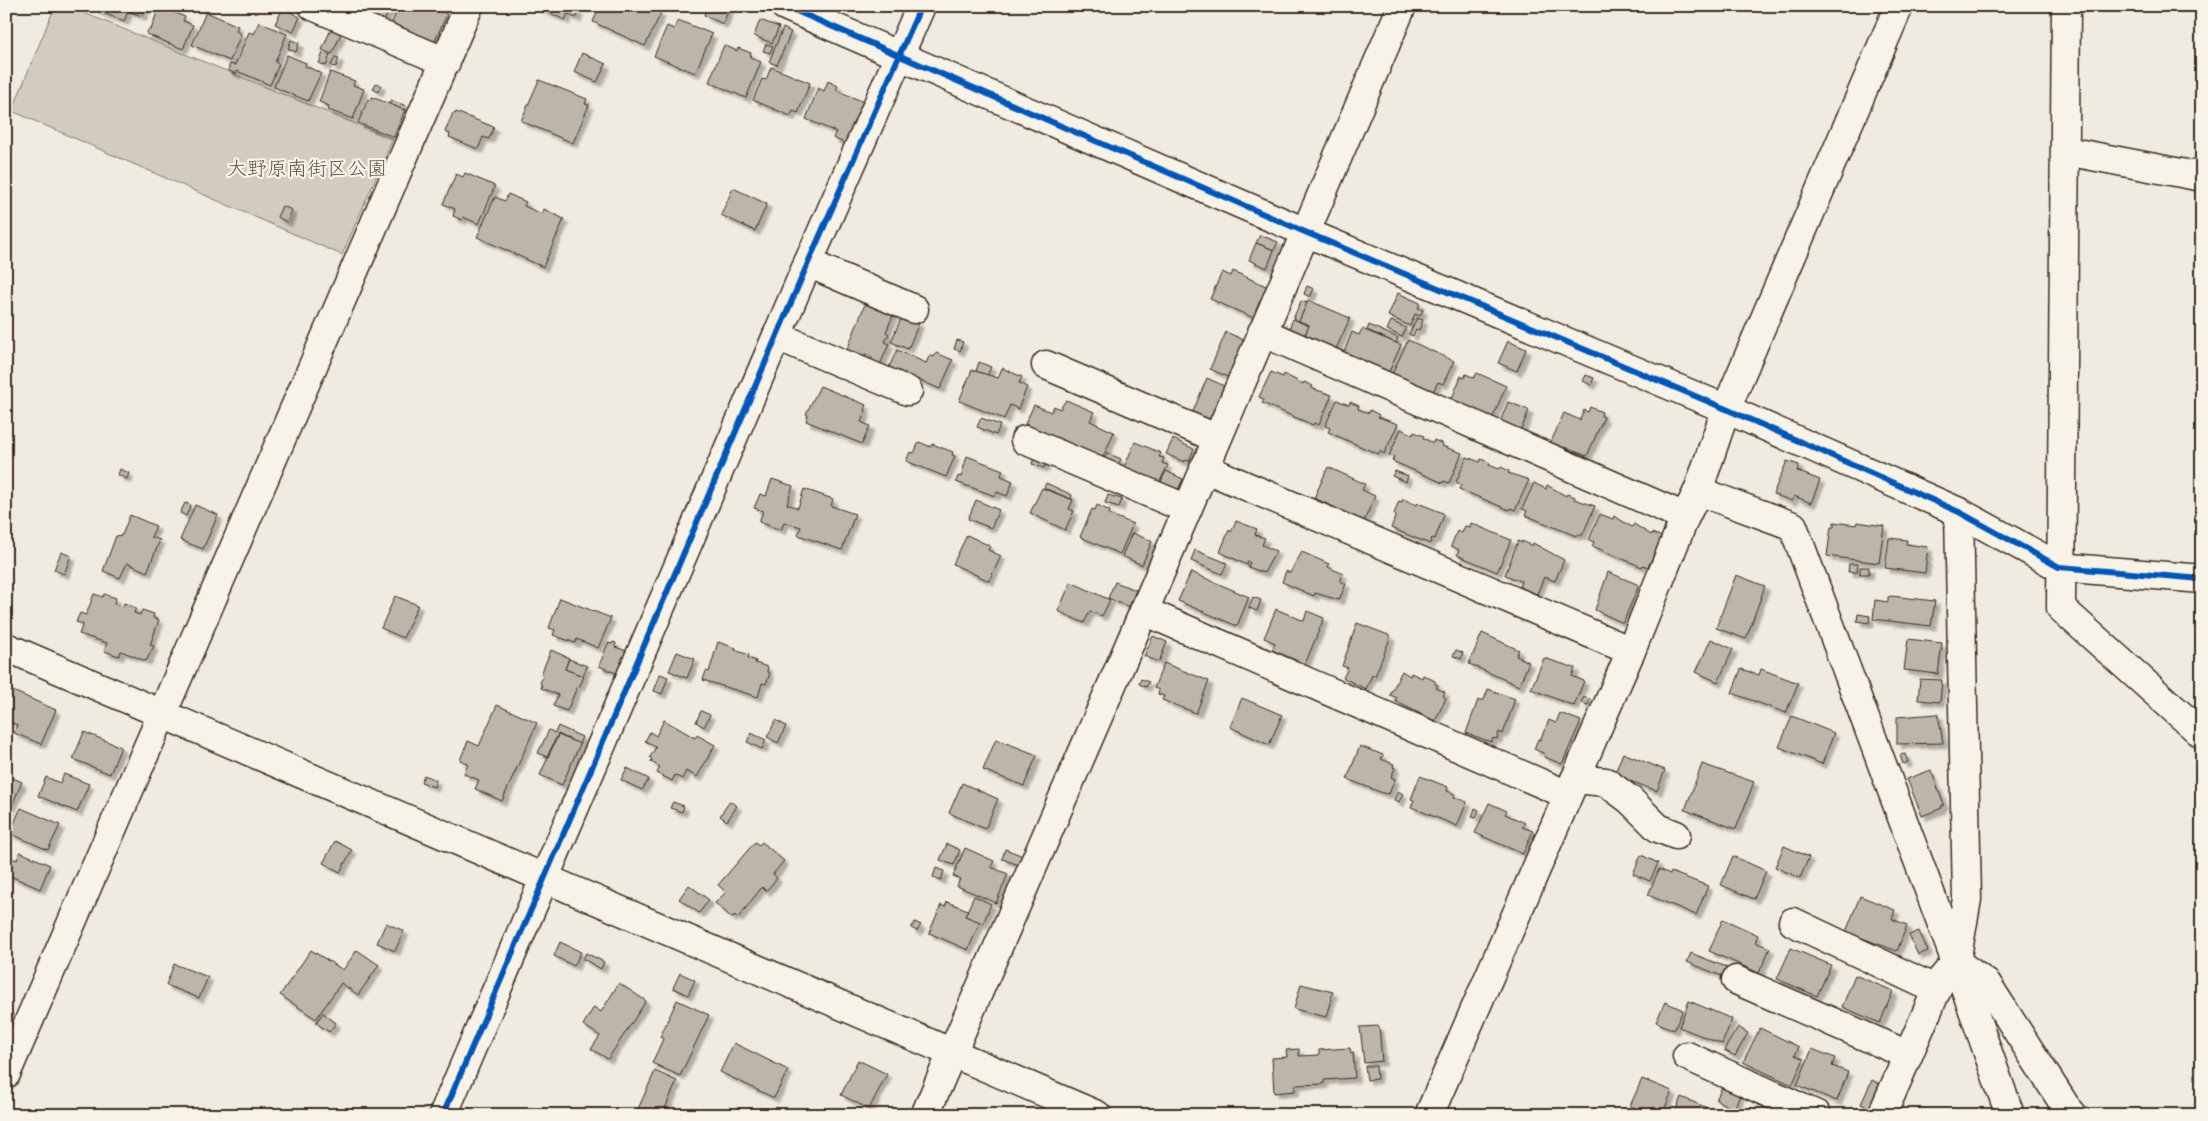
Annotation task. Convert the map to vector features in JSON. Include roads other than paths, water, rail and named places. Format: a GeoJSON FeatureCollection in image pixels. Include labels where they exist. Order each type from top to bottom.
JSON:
{"type":"FeatureCollection","features":[{"type":"Feature","properties":{"kind":"street"},"geometry":{"type":"LineString","coordinates":[[313,6],[446,62]]}},
{"type":"Feature","properties":{"kind":"street"},"geometry":{"type":"LineString","coordinates":[[6,1074],[16,1024],[162,714],[469,6]]}},
{"type":"Feature","properties":{"kind":"street"},"geometry":{"type":"LineString","coordinates":[[784,6],[1305,232],[1726,409],[1959,512],[2060,567],[2202,579]]}},
{"type":"Feature","properties":{"kind":"street"},"geometry":{"type":"LineString","coordinates":[[443,1115],[808,263],[922,6]]}},
{"type":"Feature","properties":{"kind":"street"},"geometry":{"type":"LineString","coordinates":[[925,1115],[1144,611],[1216,438],[1402,6]]}},
{"type":"Feature","properties":{"kind":"street"},"geometry":{"type":"LineString","coordinates":[[1429,1115],[1631,651],[1685,517],[1698,491],[1726,409],[1899,6]]}},
{"type":"Feature","properties":{"kind":"street"},"geometry":{"type":"LineString","coordinates":[[2066,6],[2061,608],[2202,734]]}},
{"type":"Feature","properties":{"kind":"street"},"geometry":{"type":"LineString","coordinates":[[2066,151],[2202,177]]}},
{"type":"Feature","properties":{"kind":"street"},"geometry":{"type":"LineString","coordinates":[[808,263],[914,309]]}},
{"type":"Feature","properties":{"kind":"street"},"geometry":{"type":"LineString","coordinates":[[1262,332],[1685,517]]}},
{"type":"Feature","properties":{"kind":"street"},"geometry":{"type":"LineString","coordinates":[[778,336],[908,391]]}},
{"type":"Feature","properties":{"kind":"street"},"geometry":{"type":"LineString","coordinates":[[1046,365],[1216,438]]}},
{"type":"Feature","properties":{"kind":"street"},"geometry":{"type":"LineString","coordinates":[[1025,440],[1187,509]]}},
{"type":"Feature","properties":{"kind":"street"},"geometry":{"type":"LineString","coordinates":[[1204,468],[1631,651]]}},
{"type":"Feature","properties":{"kind":"street"},"geometry":{"type":"LineString","coordinates":[[1698,491],[1793,526],[1956,962],[2010,1115]]}},
{"type":"Feature","properties":{"kind":"street"},"geometry":{"type":"LineString","coordinates":[[1882,1115],[1936,990],[1941,980],[1956,962],[1967,899],[1959,512]]}},
{"type":"Feature","properties":{"kind":"street"},"geometry":{"type":"LineString","coordinates":[[1144,611],[1572,786],[1606,782],[1630,800],[1658,828],[1676,835]]}},
{"type":"Feature","properties":{"kind":"street"},"geometry":{"type":"LineString","coordinates":[[7,649],[1098,1115]]}},
{"type":"Feature","properties":{"kind":"street"},"geometry":{"type":"LineString","coordinates":[[1793,922],[1936,990]]}},
{"type":"Feature","properties":{"kind":"street"},"geometry":{"type":"LineString","coordinates":[[1956,962],[1987,984],[2066,1107],[2074,1115]]}},
{"type":"Feature","properties":{"kind":"street"},"geometry":{"type":"LineString","coordinates":[[1736,980],[1908,1055]]}},
{"type":"Feature","properties":{"kind":"street"},"geometry":{"type":"LineString","coordinates":[[1687,1056],[1817,1115]]}},
{"type":"Feature","properties":{"kind":"park label","name":"大野原南街区公園"},"geometry":{"type":"Point","coordinates":[307,171]}}]}
